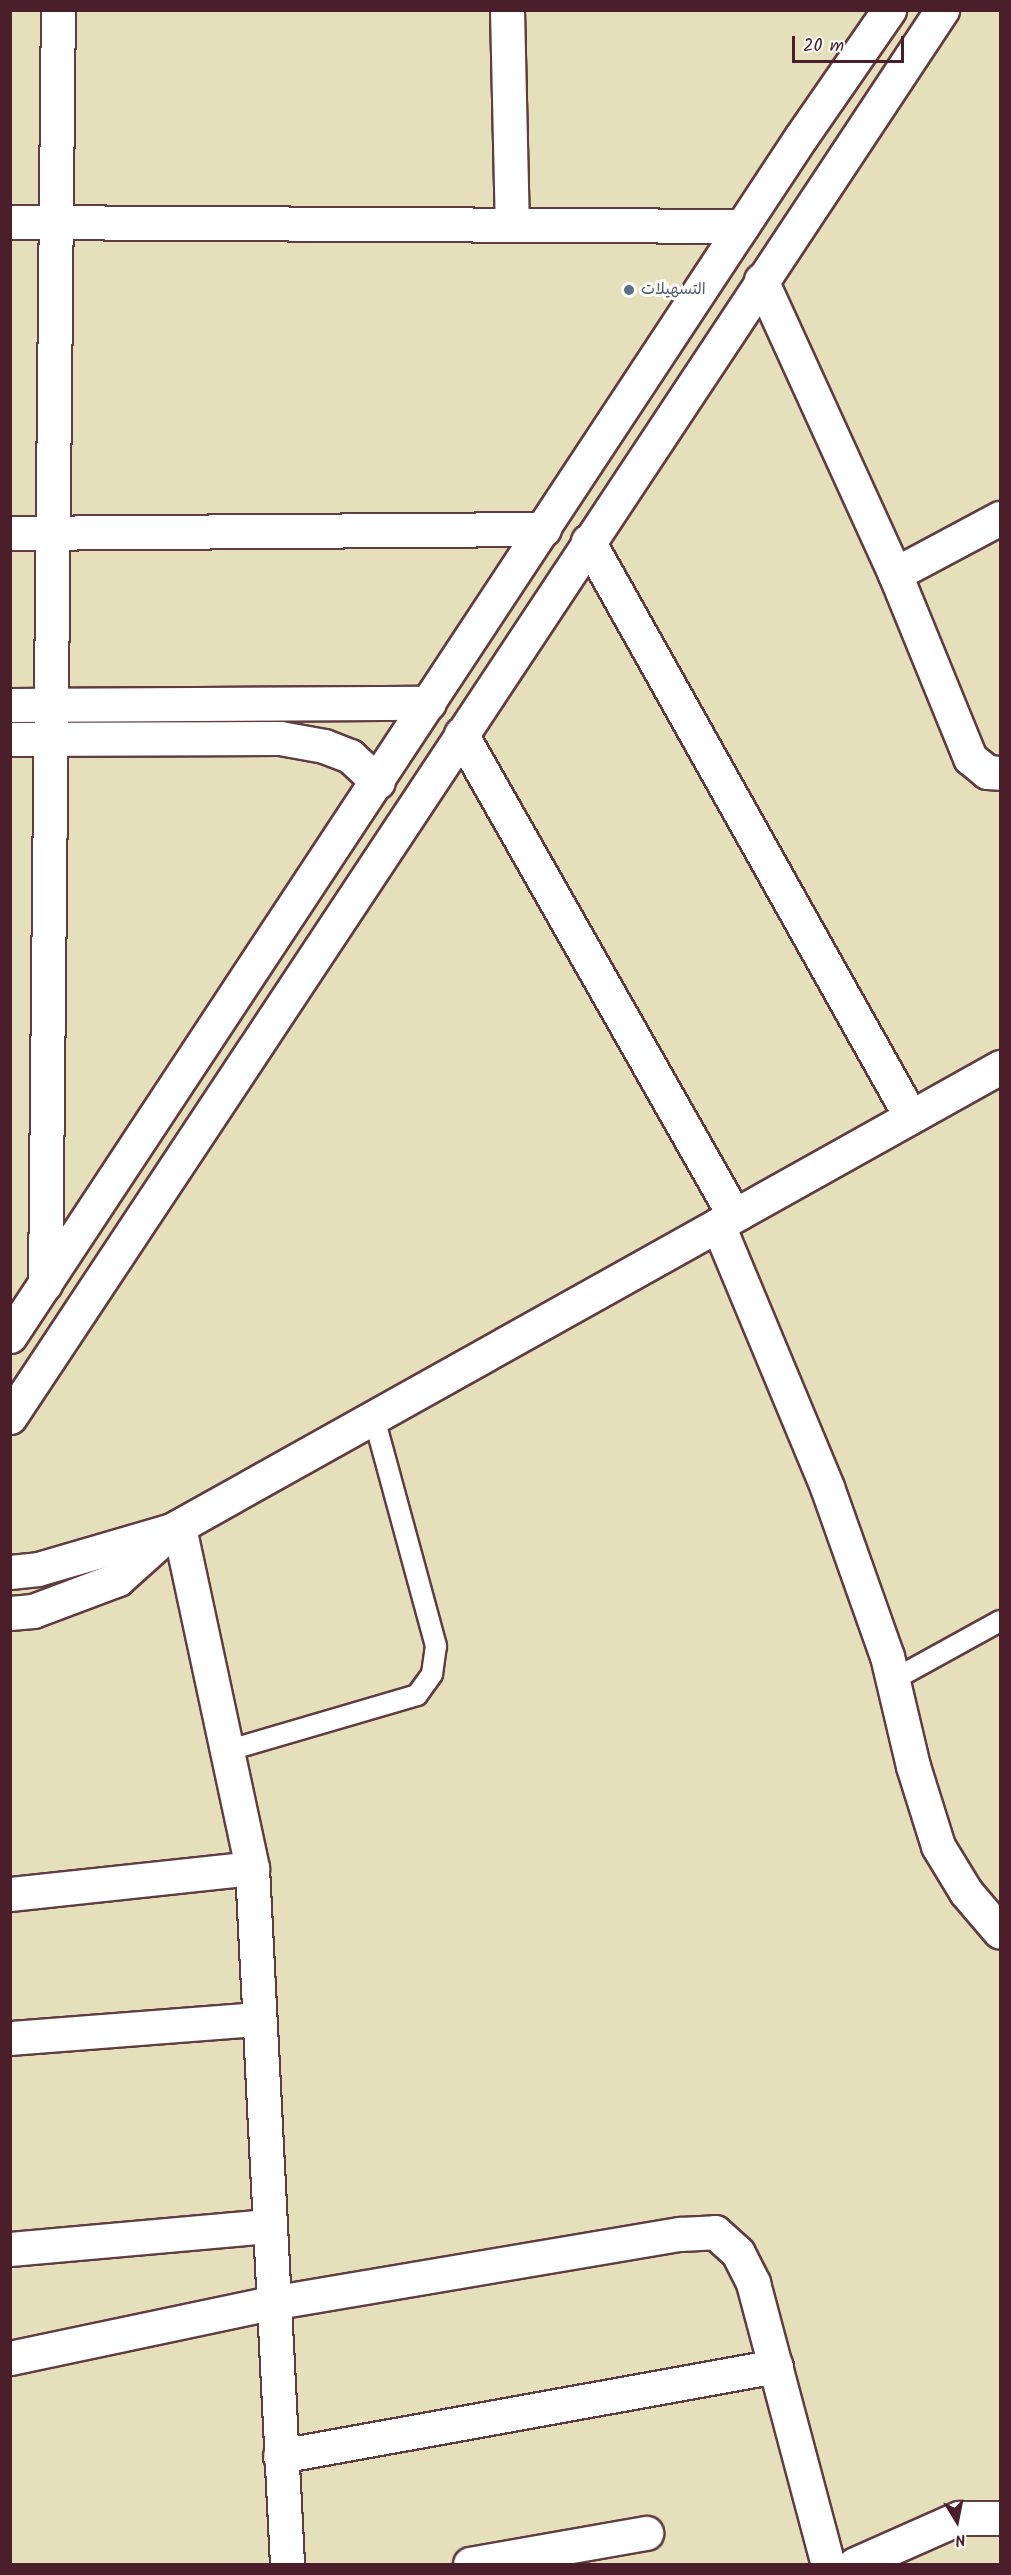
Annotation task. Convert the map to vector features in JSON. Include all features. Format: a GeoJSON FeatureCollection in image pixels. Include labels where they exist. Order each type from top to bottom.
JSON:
{"type":"FeatureCollection","features":[{"type":"Feature","properties":{"kind":"street"},"geometry":{"type":"LineString","coordinates":[[45,1284],[58,222],[58,10]]}},
{"type":"Feature","properties":{"kind":"street"},"geometry":{"type":"LineString","coordinates":[[507,10],[512,225]]}},
{"type":"Feature","properties":{"kind":"street"},"geometry":{"type":"LineString","coordinates":[[10,1336],[378,782],[742,226],[889,10]]}},
{"type":"Feature","properties":{"kind":"street"},"geometry":{"type":"LineString","coordinates":[[10,1417],[588,541],[942,10]]}},
{"type":"Feature","properties":{"kind":"street"},"geometry":{"type":"LineString","coordinates":[[10,222],[742,226]]}},
{"type":"Feature","properties":{"kind":"street"},"geometry":{"type":"LineString","coordinates":[[761,280],[895,574],[970,758],[987,772],[1000,773]]}},
{"type":"Feature","properties":{"kind":"street"},"geometry":{"type":"LineString","coordinates":[[895,574],[1000,518]]}},
{"type":"Feature","properties":{"kind":"street"},"geometry":{"type":"LineString","coordinates":[[10,533],[543,530]]}},
{"type":"Feature","properties":{"kind":"street"},"geometry":{"type":"LineString","coordinates":[[588,541],[911,1117]]}},
{"type":"Feature","properties":{"kind":"street"},"geometry":{"type":"LineString","coordinates":[[10,705],[429,703]]}},
{"type":"Feature","properties":{"kind":"street"},"geometry":{"type":"LineString","coordinates":[[461,734],[726,1220],[826,1487],[893,1680],[913,1766],[938,1846],[966,1892],[1000,1932]]}},
{"type":"Feature","properties":{"kind":"street"},"geometry":{"type":"LineString","coordinates":[[10,739],[280,738],[324,746],[350,756],[378,782]]}},
{"type":"Feature","properties":{"kind":"street"},"geometry":{"type":"LineString","coordinates":[[10,1613],[33,1611],[118,1579],[176,1528],[1000,1067]]}},
{"type":"Feature","properties":{"kind":"street"},"geometry":{"type":"LineString","coordinates":[[10,1572],[38,1569],[176,1528]]}},
{"type":"Feature","properties":{"kind":"street"},"geometry":{"type":"LineString","coordinates":[[176,1528],[252,1868],[267,2226],[287,2565]]}},
{"type":"Feature","properties":{"kind":"street"},"geometry":{"type":"LineString","coordinates":[[10,1894],[252,1868]]}},
{"type":"Feature","properties":{"kind":"street"},"geometry":{"type":"LineString","coordinates":[[10,2038],[258,2019]]}},
{"type":"Feature","properties":{"kind":"street"},"geometry":{"type":"LineString","coordinates":[[10,2249],[267,2226]]}},
{"type":"Feature","properties":{"kind":"street"},"geometry":{"type":"LineString","coordinates":[[10,2358],[271,2303],[680,2234],[715,2232],[738,2253],[753,2283],[828,2565]]}},
{"type":"Feature","properties":{"kind":"street"},"geometry":{"type":"LineString","coordinates":[[280,2456],[776,2366]]}},
{"type":"Feature","properties":{"kind":"street"},"geometry":{"type":"LineString","coordinates":[[855,2565],[959,2518],[1000,2518]]}},
{"type":"Feature","properties":{"kind":"street"},"geometry":{"type":"LineString","coordinates":[[470,2565],[646,2533]]}},
{"type":"Feature","properties":{"kind":"lane"},"geometry":{"type":"LineString","coordinates":[[226,1751],[417,1695],[432,1674],[436,1646],[374,1418]]}},
{"type":"Feature","properties":{"kind":"lane"},"geometry":{"type":"LineString","coordinates":[[893,1680],[1000,1621]]}},
{"type":"Feature","properties":{"kind":"place","name":"التسهيلات"},"geometry":{"type":"Point","coordinates":[629,290]}}]}
